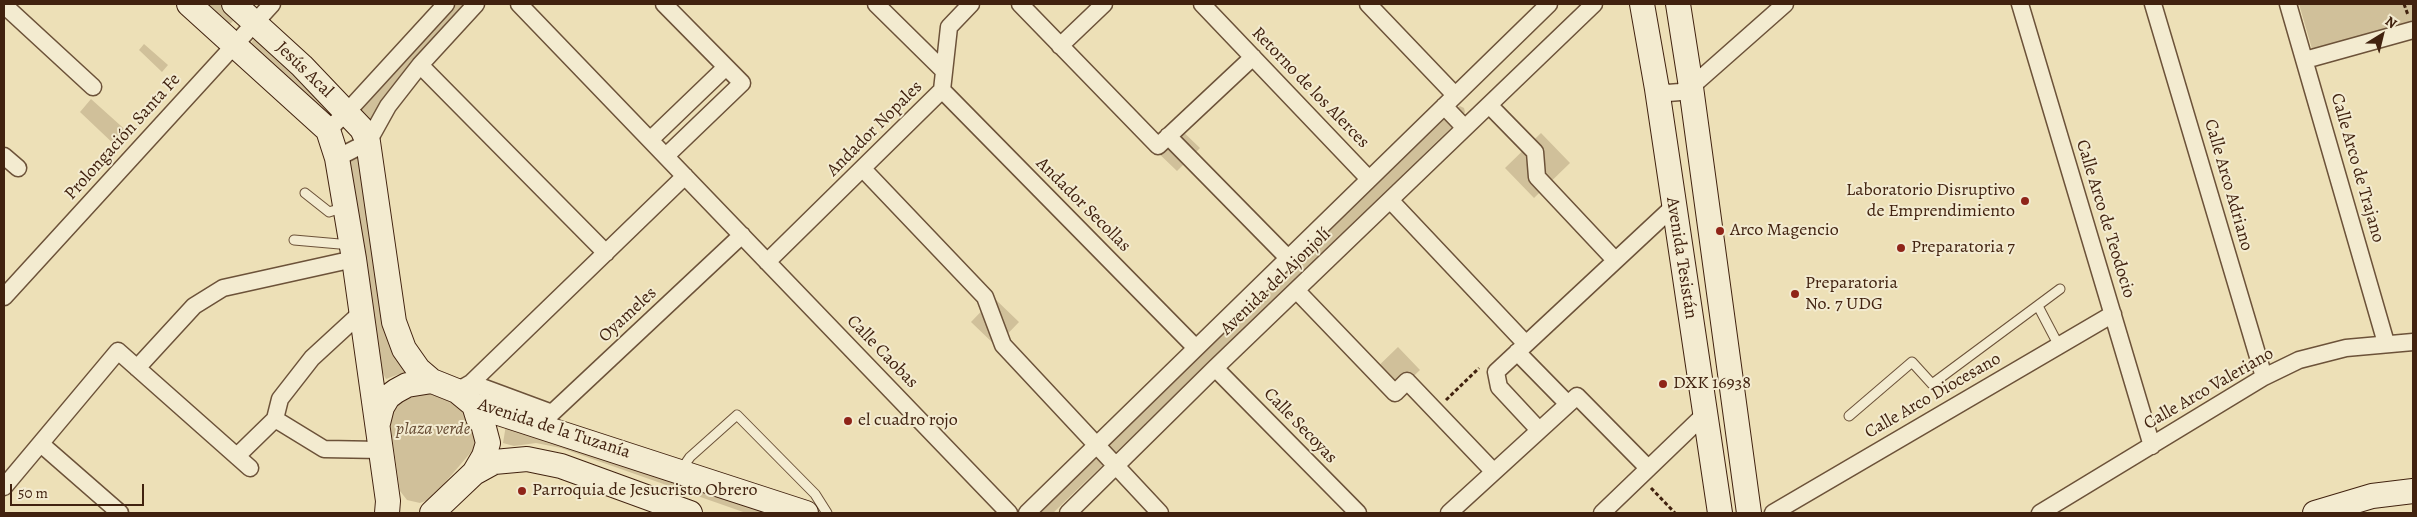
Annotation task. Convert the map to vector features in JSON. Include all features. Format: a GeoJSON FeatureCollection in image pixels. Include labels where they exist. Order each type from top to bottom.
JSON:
{"type":"FeatureCollection","features":[{"type":"Feature","properties":{"kind":"street","name":"Jesús Acal"},"geometry":{"type":"LineString","coordinates":[[189,4],[328,130]]}},
{"type":"Feature","properties":{"kind":"street","name":"Jesús Acal"},"geometry":{"type":"LineString","coordinates":[[234,4],[347,112],[362,129],[368,142]]}},
{"type":"Feature","properties":{"kind":"street","name":"Prolongación Santa Fe"},"geometry":{"type":"LineString","coordinates":[[4,297],[272,4]]}},
{"type":"Feature","properties":{"kind":"street"},"geometry":{"type":"LineString","coordinates":[[394,509],[381,450],[362,312],[337,158],[328,130],[347,112],[446,4]]}},
{"type":"Feature","properties":{"kind":"street"},"geometry":{"type":"LineString","coordinates":[[337,158],[368,142],[388,106],[420,65],[476,4]]}},
{"type":"Feature","properties":{"kind":"street"},"geometry":{"type":"LineString","coordinates":[[664,4],[742,83],[666,156]]}},
{"type":"Feature","properties":{"kind":"street"},"geometry":{"type":"LineString","coordinates":[[876,4],[944,71]]}},
{"type":"Feature","properties":{"kind":"street","name":"Andador Nopales"},"geometry":{"type":"LineString","coordinates":[[767,262],[942,90],[949,27],[971,4]]}},
{"type":"Feature","properties":{"kind":"street"},"geometry":{"type":"LineString","coordinates":[[1020,4],[1158,146],[1253,56]]}},
{"type":"Feature","properties":{"kind":"street"},"geometry":{"type":"LineString","coordinates":[[1060,46],[1104,4]]}},
{"type":"Feature","properties":{"kind":"street","name":"Retorno de los Alerces"},"geometry":{"type":"LineString","coordinates":[[1202,4],[1369,179]]}},
{"type":"Feature","properties":{"kind":"street"},"geometry":{"type":"LineString","coordinates":[[1368,4],[1450,101],[1464,128]]}},
{"type":"Feature","properties":{"kind":"street","name":"Avenida del Ajonjolí"},"geometry":{"type":"LineString","coordinates":[[1027,513],[1549,4]]}},
{"type":"Feature","properties":{"kind":"street","name":"Avenida del Ajonjolí"},"geometry":{"type":"LineString","coordinates":[[1068,513],[1215,368],[1594,4]]}},
{"type":"Feature","properties":{"kind":"street","name":"Avenida Tesistán"},"geometry":{"type":"LineString","coordinates":[[1642,4],[1657,88],[1673,207],[1720,511]]}},
{"type":"Feature","properties":{"kind":"street","name":"Avenida Tesistán"},"geometry":{"type":"LineString","coordinates":[[1678,4],[1748,508]]}},
{"type":"Feature","properties":{"kind":"street"},"geometry":{"type":"LineString","coordinates":[[1657,88],[1668,93],[1680,92],[1691,87],[1785,4]]}},
{"type":"Feature","properties":{"kind":"street","name":"Calle Arco de Teodocio"},"geometry":{"type":"LineString","coordinates":[[2020,4],[2152,446]]}},
{"type":"Feature","properties":{"kind":"street","name":"Calle Arco Adriano"},"geometry":{"type":"LineString","coordinates":[[2153,4],[2264,377]]}},
{"type":"Feature","properties":{"kind":"street","name":"Calle Arco de Trajano"},"geometry":{"type":"LineString","coordinates":[[2288,4],[2386,343]]}},
{"type":"Feature","properties":{"kind":"street"},"geometry":{"type":"LineString","coordinates":[[4,5],[93,87]]}},
{"type":"Feature","properties":{"kind":"street","name":"Calle Caobas"},"geometry":{"type":"LineString","coordinates":[[520,5],[1009,513]]}},
{"type":"Feature","properties":{"kind":"street"},"geometry":{"type":"LineString","coordinates":[[2305,60],[2413,30]]}},
{"type":"Feature","properties":{"kind":"street"},"geometry":{"type":"LineString","coordinates":[[420,65],[606,253]]}},
{"type":"Feature","properties":{"kind":"street"},"geometry":{"type":"LineString","coordinates":[[650,140],[726,67]]}},
{"type":"Feature","properties":{"kind":"street","name":"Andador Secollas"},"geometry":{"type":"LineString","coordinates":[[942,90],[1196,348]]}},
{"type":"Feature","properties":{"kind":"street"},"geometry":{"type":"LineString","coordinates":[[1489,105],[1535,152],[1537,177],[1615,260]]}},
{"type":"Feature","properties":{"kind":"street"},"geometry":{"type":"LineString","coordinates":[[1168,136],[1288,258]]}},
{"type":"Feature","properties":{"kind":"street","name":"Avenida de la Tuzanía"},"geometry":{"type":"LineString","coordinates":[[368,142],[394,322],[404,349],[418,369],[432,381],[547,419],[681,470],[806,513]]}},
{"type":"Feature","properties":{"kind":"street"},"geometry":{"type":"LineString","coordinates":[[4,156],[18,168]]}},
{"type":"Feature","properties":{"kind":"street"},"geometry":{"type":"LineString","coordinates":[[863,169],[986,297],[1003,345],[1160,513]]}},
{"type":"Feature","properties":{"kind":"street"},"geometry":{"type":"LineString","coordinates":[[474,473],[484,456],[488,442],[483,424],[478,418],[468,393],[685,176]]}},
{"type":"Feature","properties":{"kind":"street"},"geometry":{"type":"LineString","coordinates":[[1390,200],[1522,348],[1573,400],[1648,468]]}},
{"type":"Feature","properties":{"kind":"street"},"geometry":{"type":"LineString","coordinates":[[1539,430],[1499,387],[1496,372],[1673,207]]}},
{"type":"Feature","properties":{"kind":"street","name":"Oyameles"},"geometry":{"type":"LineString","coordinates":[[547,419],[742,235]]}},
{"type":"Feature","properties":{"kind":"street"},"geometry":{"type":"LineString","coordinates":[[137,368],[194,306],[222,288],[352,252]]}},
{"type":"Feature","properties":{"kind":"street"},"geometry":{"type":"LineString","coordinates":[[1297,291],[1395,393],[1407,382],[1494,472]]}},
{"type":"Feature","properties":{"kind":"street"},"geometry":{"type":"LineString","coordinates":[[237,456],[275,419],[280,399],[312,358],[362,312]]}},
{"type":"Feature","properties":{"kind":"street","name":"Calle Arco Diocesano"},"geometry":{"type":"LineString","coordinates":[[1773,513],[2112,314]]}},
{"type":"Feature","properties":{"kind":"street","name":"Calle Arco Valeriano"},"geometry":{"type":"LineString","coordinates":[[2040,513],[2264,377],[2299,360],[2346,348],[2413,342]]}},
{"type":"Feature","properties":{"kind":"street"},"geometry":{"type":"LineString","coordinates":[[4,487],[118,351],[250,468]]}},
{"type":"Feature","properties":{"kind":"street","name":"Calle Secoyas"},"geometry":{"type":"LineString","coordinates":[[1215,368],[1358,513]]}},
{"type":"Feature","properties":{"kind":"street"},"geometry":{"type":"LineString","coordinates":[[378,423],[382,407],[388,397],[408,384],[432,381]]}},
{"type":"Feature","properties":{"kind":"street"},"geometry":{"type":"LineString","coordinates":[[1449,513],[1573,400]]}},
{"type":"Feature","properties":{"kind":"street"},"geometry":{"type":"LineString","coordinates":[[1602,513],[1705,414]]}},
{"type":"Feature","properties":{"kind":"street"},"geometry":{"type":"LineString","coordinates":[[275,419],[324,449],[381,450]]}},
{"type":"Feature","properties":{"kind":"street"},"geometry":{"type":"LineString","coordinates":[[41,444],[120,513]]}},
{"type":"Feature","properties":{"kind":"street","name":"Avenida de la Tuzanía"},"geometry":{"type":"LineString","coordinates":[[432,513],[474,473],[494,462],[535,459],[561,466],[690,513]]}},
{"type":"Feature","properties":{"kind":"street"},"geometry":{"type":"LineString","coordinates":[[2315,513],[2372,496],[2413,491]]}},
{"type":"Feature","properties":{"kind":"street"},"geometry":{"type":"LineString","coordinates":[[1720,511],[1748,508]]}},
{"type":"Feature","properties":{"kind":"lane"},"geometry":{"type":"LineString","coordinates":[[305,193],[329,212],[345,206]]}},
{"type":"Feature","properties":{"kind":"lane"},"geometry":{"type":"LineString","coordinates":[[294,240],[352,252]]}},
{"type":"Feature","properties":{"kind":"lane"},"geometry":{"type":"LineString","coordinates":[[1849,416],[1912,362],[1932,384],[2060,289]]}},
{"type":"Feature","properties":{"kind":"lane"},"geometry":{"type":"LineString","coordinates":[[2038,306],[2058,346]]}},
{"type":"Feature","properties":{"kind":"lane"},"geometry":{"type":"LineString","coordinates":[[681,470],[690,457],[736,415],[815,494],[827,513]]}},
{"type":"Feature","properties":{"kind":"path"},"geometry":{"type":"LineString","coordinates":[[1435,410],[1482,365]]}},
{"type":"Feature","properties":{"kind":"green space"},"geometry":{"type":"Polygon","coordinates":[[[199,4],[224,4],[238,16],[225,29],[199,4]]]}},
{"type":"Feature","properties":{"kind":"green space"},"geometry":{"type":"Polygon","coordinates":[[[454,4],[467,4],[379,107],[368,123],[360,112],[454,4]]]}},
{"type":"Feature","properties":{"kind":"green space"},"geometry":{"type":"Polygon","coordinates":[[[2299,4],[2413,4],[2413,22],[2312,49],[2299,4]]]}},
{"type":"Feature","properties":{"kind":"green space"},"geometry":{"type":"Polygon","coordinates":[[[260,32],[337,110],[328,120],[246,49],[260,32]]]}},
{"type":"Feature","properties":{"kind":"green space"},"geometry":{"type":"Polygon","coordinates":[[[144,44],[168,65],[162,72],[139,50],[144,44]]]}},
{"type":"Feature","properties":{"kind":"green space"},"geometry":{"type":"Polygon","coordinates":[[[91,99],[130,134],[118,148],[80,112],[91,99]]]}},
{"type":"Feature","properties":{"kind":"green space"},"geometry":{"type":"Polygon","coordinates":[[[1460,106],[1464,108],[1465,112],[1462,117],[1053,513],[1037,513],[1452,111],[1460,106]]]}},
{"type":"Feature","properties":{"kind":"green space"},"geometry":{"type":"Polygon","coordinates":[[[1175,124],[1200,148],[1177,171],[1152,147],[1175,124]]]}},
{"type":"Feature","properties":{"kind":"green space"},"geometry":{"type":"Polygon","coordinates":[[[1541,133],[1570,163],[1534,198],[1505,168],[1541,133]]]}},
{"type":"Feature","properties":{"kind":"green space"},"geometry":{"type":"Polygon","coordinates":[[[361,147],[410,370],[386,379],[373,354],[339,161],[361,147]]]}},
{"type":"Feature","properties":{"kind":"green space"},"geometry":{"type":"Polygon","coordinates":[[[994,298],[1019,322],[996,346],[971,322],[994,298]]]}},
{"type":"Feature","properties":{"kind":"green space"},"geometry":{"type":"Polygon","coordinates":[[[1398,347],[1420,370],[1390,399],[1368,376],[1398,347]]]}},
{"type":"Feature","properties":{"kind":"green space","name":"plaza verde"},"geometry":{"type":"Polygon","coordinates":[[[432,381],[474,405],[478,444],[431,499],[420,503],[407,500],[400,491],[389,416],[393,397],[432,381]]]}},
{"type":"Feature","properties":{"kind":"green space","name":"plaza verde"},"geometry":{"type":"Polygon","coordinates":[[[507,419],[783,513],[746,513],[561,448],[536,443],[514,446],[503,443],[507,419]]]}},
{"type":"Feature","properties":{"kind":"place","name":"Laboratorio Disruptivo de Emprendimiento"},"geometry":{"type":"Point","coordinates":[2025,201]}},
{"type":"Feature","properties":{"kind":"place","name":"Arco Magencio"},"geometry":{"type":"Point","coordinates":[1720,231]}},
{"type":"Feature","properties":{"kind":"place","name":"Preparatoria 7"},"geometry":{"type":"Point","coordinates":[1901,248]}},
{"type":"Feature","properties":{"kind":"place","name":"Preparatoria No. 7 UDG"},"geometry":{"type":"Point","coordinates":[1795,294]}},
{"type":"Feature","properties":{"kind":"place","name":"DXK 16938"},"geometry":{"type":"Point","coordinates":[1663,384]}},
{"type":"Feature","properties":{"kind":"place","name":"el cuadro rojo"},"geometry":{"type":"Point","coordinates":[848,421]}},
{"type":"Feature","properties":{"kind":"place","name":"Parroquia de Jesucristo Obrero"},"geometry":{"type":"Point","coordinates":[522,491]}}]}
